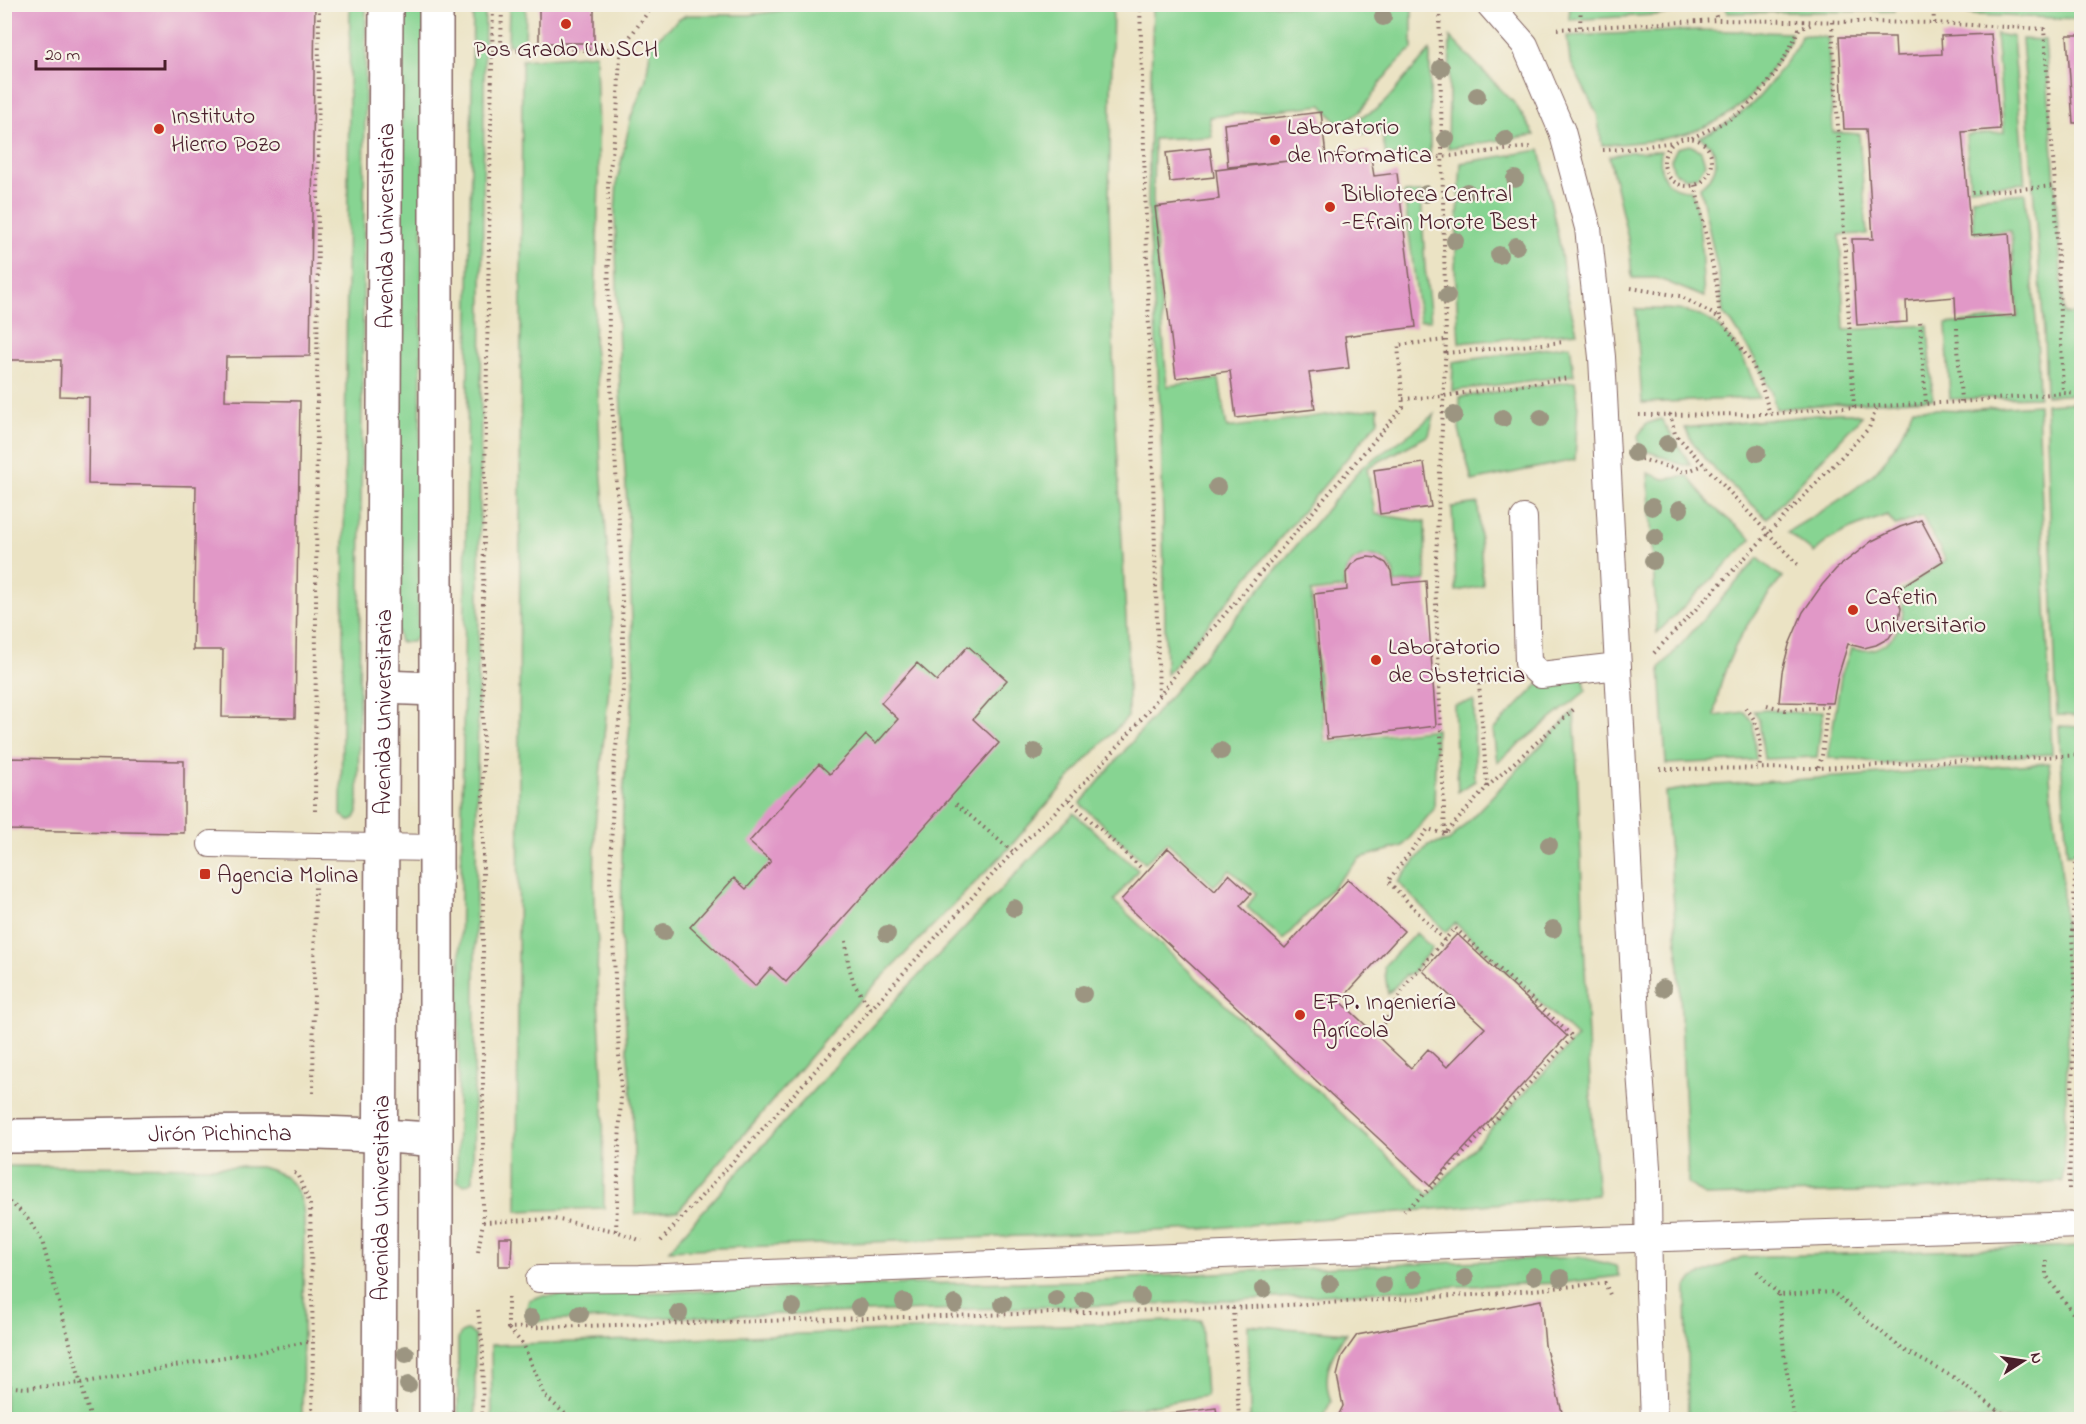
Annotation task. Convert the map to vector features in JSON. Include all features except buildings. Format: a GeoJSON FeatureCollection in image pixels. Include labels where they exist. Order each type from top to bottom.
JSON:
{"type":"FeatureCollection","features":[{"type":"Feature","properties":{"kind":"street","name":"Avenida Universitaria"},"geometry":{"type":"LineString","coordinates":[[379,1419],[386,4]]}},
{"type":"Feature","properties":{"kind":"street"},"geometry":{"type":"LineString","coordinates":[[436,4],[436,1419]]}},
{"type":"Feature","properties":{"kind":"street"},"geometry":{"type":"LineString","coordinates":[[382,687],[435,689]]}},
{"type":"Feature","properties":{"kind":"street","name":"Jirón Pichincha"},"geometry":{"type":"LineString","coordinates":[[4,1136],[313,1133],[435,1140]]}},
{"type":"Feature","properties":{"kind":"lane"},"geometry":{"type":"LineString","coordinates":[[1490,4],[1525,45],[1562,131],[1588,228],[1602,357],[1606,668],[1648,1181],[1650,1240],[1648,1291],[1654,1419]]}},
{"type":"Feature","properties":{"kind":"lane"},"geometry":{"type":"LineString","coordinates":[[1524,518],[1528,663],[1541,675],[1606,668]]}},
{"type":"Feature","properties":{"kind":"lane"},"geometry":{"type":"LineString","coordinates":[[211,844],[435,848]]}},
{"type":"Feature","properties":{"kind":"lane"},"geometry":{"type":"LineString","coordinates":[[539,1279],[640,1278],[1589,1241],[2082,1225]]}},
{"type":"Feature","properties":{"kind":"path"},"geometry":{"type":"LineString","coordinates":[[313,1133],[319,4]]}},
{"type":"Feature","properties":{"kind":"path"},"geometry":{"type":"LineString","coordinates":[[477,1255],[483,1222],[483,598],[493,4]]}},
{"type":"Feature","properties":{"kind":"path"},"geometry":{"type":"LineString","coordinates":[[502,4],[501,47],[507,51],[621,49]]}},
{"type":"Feature","properties":{"kind":"path"},"geometry":{"type":"LineString","coordinates":[[616,1231],[621,1093],[610,880],[614,764],[624,682],[621,556],[609,351],[608,184],[621,49],[648,12],[659,6],[740,4]]}},
{"type":"Feature","properties":{"kind":"path"},"geometry":{"type":"LineString","coordinates":[[1140,4],[1159,699]]}},
{"type":"Feature","properties":{"kind":"path"},"geometry":{"type":"LineString","coordinates":[[1439,4],[1446,352],[1435,580],[1446,834]]}},
{"type":"Feature","properties":{"kind":"path"},"geometry":{"type":"LineString","coordinates":[[1580,27],[1581,4]]}},
{"type":"Feature","properties":{"kind":"path"},"geometry":{"type":"LineString","coordinates":[[1712,4],[1717,20]]}},
{"type":"Feature","properties":{"kind":"path"},"geometry":{"type":"LineString","coordinates":[[1933,4],[1934,23]]}},
{"type":"Feature","properties":{"kind":"path"},"geometry":{"type":"LineString","coordinates":[[1553,29],[1717,20],[1934,23],[2044,29],[2055,186],[2063,393]]}},
{"type":"Feature","properties":{"kind":"path"},"geometry":{"type":"LineString","coordinates":[[1599,150],[1665,145],[1692,138],[1719,125],[1748,105],[1759,93],[1791,48],[1799,29],[1819,22]]}},
{"type":"Feature","properties":{"kind":"path"},"geometry":{"type":"LineString","coordinates":[[1832,22],[1854,408]]}},
{"type":"Feature","properties":{"kind":"path"},"geometry":{"type":"LineString","coordinates":[[1676,141],[1666,152],[1664,162],[1666,173],[1683,186],[1695,185],[1705,179],[1712,166],[1711,156],[1702,143],[1692,138]]}},
{"type":"Feature","properties":{"kind":"path"},"geometry":{"type":"LineString","coordinates":[[1415,160],[1534,147]]}},
{"type":"Feature","properties":{"kind":"path"},"geometry":{"type":"LineString","coordinates":[[1695,185],[1716,281],[1720,318]]}},
{"type":"Feature","properties":{"kind":"path"},"geometry":{"type":"LineString","coordinates":[[1972,193],[2055,186]]}},
{"type":"Feature","properties":{"kind":"path"},"geometry":{"type":"LineString","coordinates":[[1621,287],[1680,296],[1720,318],[1751,362],[1760,380],[1770,414]]}},
{"type":"Feature","properties":{"kind":"path"},"geometry":{"type":"LineString","coordinates":[[1920,322],[1926,403]]}},
{"type":"Feature","properties":{"kind":"path"},"geometry":{"type":"LineString","coordinates":[[1957,328],[1961,402]]}},
{"type":"Feature","properties":{"kind":"path"},"geometry":{"type":"LineString","coordinates":[[668,1245],[656,1246],[1013,852],[1069,800],[1159,699],[1183,663],[1403,407],[1398,345],[1446,340]]}},
{"type":"Feature","properties":{"kind":"path"},"geometry":{"type":"LineString","coordinates":[[1446,352],[1574,341]]}},
{"type":"Feature","properties":{"kind":"path"},"geometry":{"type":"LineString","coordinates":[[1403,399],[1444,396],[1570,378]]}},
{"type":"Feature","properties":{"kind":"path"},"geometry":{"type":"LineString","coordinates":[[1635,415],[1770,414],[2063,393],[2081,394],[2082,492]]}},
{"type":"Feature","properties":{"kind":"path"},"geometry":{"type":"LineString","coordinates":[[1654,654],[1869,428],[1878,406]]}},
{"type":"Feature","properties":{"kind":"path"},"geometry":{"type":"LineString","coordinates":[[1670,414],[1675,434],[1799,566]]}},
{"type":"Feature","properties":{"kind":"path"},"geometry":{"type":"LineString","coordinates":[[1641,459],[1684,472],[1704,465]]}},
{"type":"Feature","properties":{"kind":"path"},"geometry":{"type":"LineString","coordinates":[[1446,834],[1487,788],[1595,690],[1606,668]]}},
{"type":"Feature","properties":{"kind":"path"},"geometry":{"type":"LineString","coordinates":[[1479,684],[1487,788]]}},
{"type":"Feature","properties":{"kind":"path"},"geometry":{"type":"LineString","coordinates":[[1767,705],[1785,710],[1827,707],[1822,756],[1818,768]]}},
{"type":"Feature","properties":{"kind":"path"},"geometry":{"type":"LineString","coordinates":[[1745,708],[1756,721],[1761,759],[1759,769]]}},
{"type":"Feature","properties":{"kind":"path"},"geometry":{"type":"LineString","coordinates":[[1659,781],[1658,769],[1818,768],[2082,756]]}},
{"type":"Feature","properties":{"kind":"path"},"geometry":{"type":"LineString","coordinates":[[1069,800],[1140,867]]}},
{"type":"Feature","properties":{"kind":"path"},"geometry":{"type":"LineString","coordinates":[[956,804],[1013,852]]}},
{"type":"Feature","properties":{"kind":"path"},"geometry":{"type":"LineString","coordinates":[[1444,941],[1388,881],[1428,829],[1446,834]]}},
{"type":"Feature","properties":{"kind":"path"},"geometry":{"type":"LineString","coordinates":[[2069,1189],[2075,997],[2072,934],[2076,860],[2082,852]]}},
{"type":"Feature","properties":{"kind":"path"},"geometry":{"type":"LineString","coordinates":[[2076,860],[2082,859]]}},
{"type":"Feature","properties":{"kind":"path"},"geometry":{"type":"LineString","coordinates":[[1376,1032],[1385,1022],[1407,984],[1455,928],[1573,1037],[1431,1188],[1399,1216]]}},
{"type":"Feature","properties":{"kind":"path"},"geometry":{"type":"LineString","coordinates":[[846,941],[848,963],[854,984],[871,1009]]}},
{"type":"Feature","properties":{"kind":"path"},"geometry":{"type":"LineString","coordinates":[[291,1171],[297,1174],[310,1203],[314,1341],[312,1419]]}},
{"type":"Feature","properties":{"kind":"path"},"geometry":{"type":"LineString","coordinates":[[2058,1191],[2075,1189]]}},
{"type":"Feature","properties":{"kind":"path"},"geometry":{"type":"LineString","coordinates":[[4,1200],[20,1211],[42,1241],[91,1419]]}},
{"type":"Feature","properties":{"kind":"path"},"geometry":{"type":"LineString","coordinates":[[483,1222],[554,1219],[616,1231],[646,1242]]}},
{"type":"Feature","properties":{"kind":"path"},"geometry":{"type":"LineString","coordinates":[[2046,1227],[2046,1275],[2082,1326]]}},
{"type":"Feature","properties":{"kind":"path"},"geometry":{"type":"LineString","coordinates":[[1726,1237],[1779,1294],[1784,1352],[1794,1419]]}},
{"type":"Feature","properties":{"kind":"path"},"geometry":{"type":"LineString","coordinates":[[508,1328],[1233,1308],[1490,1294],[1605,1283],[1610,1292]]}},
{"type":"Feature","properties":{"kind":"path"},"geometry":{"type":"LineString","coordinates":[[507,1288],[508,1328],[523,1344],[545,1396],[572,1419]]}},
{"type":"Feature","properties":{"kind":"path"},"geometry":{"type":"LineString","coordinates":[[1779,1294],[1833,1292],[1902,1348],[1955,1378],[2011,1419]]}},
{"type":"Feature","properties":{"kind":"path"},"geometry":{"type":"LineString","coordinates":[[478,1308],[483,1349],[482,1419]]}},
{"type":"Feature","properties":{"kind":"path"},"geometry":{"type":"LineString","coordinates":[[1233,1308],[1239,1419]]}},
{"type":"Feature","properties":{"kind":"path"},"geometry":{"type":"LineString","coordinates":[[4,1386],[25,1388],[81,1383],[314,1341]]}},
{"type":"Feature","properties":{"kind":"green space"},"geometry":{"type":"Polygon","coordinates":[[[366,4],[358,812],[355,818],[349,821],[341,815],[350,5],[366,4]]]}},
{"type":"Feature","properties":{"kind":"green space"},"geometry":{"type":"Polygon","coordinates":[[[425,4],[418,634],[413,642],[400,642],[396,627],[403,5],[425,4]]]}},
{"type":"Feature","properties":{"kind":"green space"},"geometry":{"type":"Polygon","coordinates":[[[485,4],[473,1181],[465,1185],[457,1181],[473,5],[485,4]]]}},
{"type":"Feature","properties":{"kind":"green space"},"geometry":{"type":"Polygon","coordinates":[[[831,4],[1113,5],[1109,202],[1114,389],[1128,657],[1128,717],[1083,763],[1009,848],[851,1009],[678,1211],[635,1214],[633,1109],[621,935],[623,795],[634,683],[629,535],[620,391],[615,213],[617,181],[631,117],[646,79],[651,44],[678,20],[686,15],[749,15],[831,4]]]}},
{"type":"Feature","properties":{"kind":"green space"},"geometry":{"type":"Polygon","coordinates":[[[509,5],[526,5],[525,45],[508,45],[509,5]]]}},
{"type":"Feature","properties":{"kind":"green space"},"geometry":{"type":"Polygon","coordinates":[[[1153,5],[1412,5],[1412,49],[1388,73],[1366,105],[1354,116],[1337,123],[1322,105],[1209,117],[1212,137],[1154,139],[1153,200],[1167,386],[1219,379],[1227,428],[1378,408],[1378,421],[1166,675],[1161,426],[1148,201],[1153,5]]]}},
{"type":"Feature","properties":{"kind":"green space"},"geometry":{"type":"Polygon","coordinates":[[[1570,5],[1670,5],[1670,14],[1569,20],[1570,5]]]}},
{"type":"Feature","properties":{"kind":"green space"},"geometry":{"type":"Polygon","coordinates":[[[1726,5],[1894,5],[1894,11],[1727,13],[1726,5]]]}},
{"type":"Feature","properties":{"kind":"green space"},"geometry":{"type":"Polygon","coordinates":[[[1945,5],[2081,5],[2081,19],[1974,15],[1945,9],[1945,5]]]}},
{"type":"Feature","properties":{"kind":"green space"},"geometry":{"type":"Polygon","coordinates":[[[1699,30],[1791,33],[1790,41],[1760,85],[1740,106],[1723,118],[1685,134],[1644,142],[1602,145],[1597,114],[1570,61],[1567,36],[1699,30]]]}},
{"type":"Feature","properties":{"kind":"green space"},"geometry":{"type":"Polygon","coordinates":[[[1996,34],[2013,37],[2025,183],[1970,188],[1966,135],[2004,132],[1996,34]]]}},
{"type":"Feature","properties":{"kind":"green space"},"geometry":{"type":"Polygon","coordinates":[[[1801,36],[1828,38],[1833,132],[1859,134],[1867,234],[1840,235],[1844,330],[1928,325],[1933,399],[1776,409],[1771,392],[1755,359],[1732,323],[1723,314],[1720,281],[1700,187],[1712,175],[1716,162],[1712,149],[1700,137],[1727,123],[1748,108],[1775,78],[1801,36]]]}},
{"type":"Feature","properties":{"kind":"green space"},"geometry":{"type":"Polygon","coordinates":[[[1450,37],[1515,104],[1535,135],[1448,148],[1450,37]]]}},
{"type":"Feature","properties":{"kind":"green space"},"geometry":{"type":"Polygon","coordinates":[[[2022,39],[2045,40],[2064,314],[2081,313],[2081,394],[2046,396],[2044,332],[2022,39]]]}},
{"type":"Feature","properties":{"kind":"green space"},"geometry":{"type":"Polygon","coordinates":[[[1430,50],[1430,154],[1386,157],[1382,132],[1362,134],[1360,117],[1375,110],[1387,100],[1430,50]]]}},
{"type":"Feature","properties":{"kind":"green space"},"geometry":{"type":"Polygon","coordinates":[[[596,54],[599,181],[594,346],[612,613],[611,667],[595,826],[594,901],[598,942],[597,980],[603,1089],[604,1208],[517,1211],[522,60],[596,54]]]}},
{"type":"Feature","properties":{"kind":"green space"},"geometry":{"type":"Polygon","coordinates":[[[1690,145],[1701,151],[1705,164],[1698,176],[1685,178],[1674,172],[1671,160],[1677,148],[1690,145]]]}},
{"type":"Feature","properties":{"kind":"green space"},"geometry":{"type":"Polygon","coordinates":[[[1540,150],[1559,241],[1567,294],[1577,332],[1459,343],[1455,267],[1461,163],[1540,150]]]}},
{"type":"Feature","properties":{"kind":"green space"},"geometry":{"type":"Polygon","coordinates":[[[1661,151],[1661,167],[1665,179],[1675,187],[1691,190],[1695,203],[1700,230],[1704,297],[1657,278],[1632,278],[1629,243],[1609,156],[1629,152],[1661,151]]]}},
{"type":"Feature","properties":{"kind":"green space"},"geometry":{"type":"Polygon","coordinates":[[[1421,192],[1425,268],[1431,320],[1420,321],[1404,193],[1421,192]]]}},
{"type":"Feature","properties":{"kind":"green space"},"geometry":{"type":"Polygon","coordinates":[[[2025,193],[2037,332],[2039,397],[1950,399],[1946,324],[2018,317],[2011,231],[1974,233],[1972,198],[2025,193]]]}},
{"type":"Feature","properties":{"kind":"green space"},"geometry":{"type":"Polygon","coordinates":[[[1636,309],[1685,311],[1706,318],[1717,326],[1736,347],[1759,398],[1642,403],[1636,309]]]}},
{"type":"Feature","properties":{"kind":"green space"},"geometry":{"type":"Polygon","coordinates":[[[1570,345],[1574,375],[1452,391],[1453,362],[1570,345]]]}},
{"type":"Feature","properties":{"kind":"green space"},"geometry":{"type":"Polygon","coordinates":[[[1575,381],[1578,401],[1575,460],[1472,481],[1459,429],[1460,397],[1575,381]]]}},
{"type":"Feature","properties":{"kind":"green space"},"geometry":{"type":"Polygon","coordinates":[[[2082,402],[2081,716],[2057,715],[2046,404],[2082,402]]]}},
{"type":"Feature","properties":{"kind":"green space"},"geometry":{"type":"Polygon","coordinates":[[[2038,405],[2052,754],[1882,764],[1857,759],[1828,758],[1841,676],[1851,648],[1875,649],[1885,644],[1899,627],[1902,616],[1903,604],[1899,592],[1946,560],[1922,516],[1896,526],[1887,515],[1838,535],[1814,553],[1787,532],[1842,498],[1872,475],[1896,443],[1913,408],[1963,410],[2038,405]]]}},
{"type":"Feature","properties":{"kind":"green space"},"geometry":{"type":"Polygon","coordinates":[[[1435,413],[1429,435],[1367,468],[1375,514],[1425,522],[1426,580],[1394,583],[1393,571],[1387,562],[1379,557],[1369,556],[1359,558],[1351,564],[1345,574],[1344,588],[1311,592],[1325,742],[1436,729],[1434,809],[1403,846],[1360,858],[1283,940],[1247,907],[1256,893],[1230,870],[1214,886],[1167,842],[1145,863],[1080,804],[1362,467],[1414,431],[1435,413]]]}},
{"type":"Feature","properties":{"kind":"green space"},"geometry":{"type":"Polygon","coordinates":[[[1836,413],[1862,416],[1767,518],[1710,464],[1691,440],[1685,428],[1836,413]]]}},
{"type":"Feature","properties":{"kind":"green space"},"geometry":{"type":"Polygon","coordinates":[[[1661,419],[1691,465],[1680,464],[1640,449],[1638,436],[1646,424],[1661,419]]]}},
{"type":"Feature","properties":{"kind":"green space"},"geometry":{"type":"Polygon","coordinates":[[[1648,473],[1664,479],[1688,476],[1711,505],[1752,539],[1657,633],[1648,473]]]}},
{"type":"Feature","properties":{"kind":"green space"},"geometry":{"type":"Polygon","coordinates":[[[1478,503],[1483,586],[1456,591],[1452,507],[1478,503]]]}},
{"type":"Feature","properties":{"kind":"green space"},"geometry":{"type":"Polygon","coordinates":[[[1758,558],[1783,577],[1748,624],[1729,659],[1718,696],[1715,716],[1745,712],[1753,723],[1756,760],[1666,764],[1660,668],[1758,558]]]}},
{"type":"Feature","properties":{"kind":"green space"},"geometry":{"type":"Polygon","coordinates":[[[1583,674],[1586,691],[1497,762],[1493,730],[1538,685],[1583,674]]]}},
{"type":"Feature","properties":{"kind":"green space"},"geometry":{"type":"Polygon","coordinates":[[[1474,701],[1475,781],[1458,792],[1454,705],[1474,701]]]}},
{"type":"Feature","properties":{"kind":"green space"},"geometry":{"type":"Polygon","coordinates":[[[1574,711],[1593,1135],[1598,1195],[1202,1229],[669,1250],[902,993],[1074,813],[1138,870],[1114,901],[1429,1195],[1577,1037],[1455,923],[1446,932],[1398,882],[1428,845],[1449,841],[1574,711]]]}},
{"type":"Feature","properties":{"kind":"green space"},"geometry":{"type":"Polygon","coordinates":[[[1754,711],[1802,713],[1823,711],[1817,757],[1764,759],[1759,720],[1754,711]]]}},
{"type":"Feature","properties":{"kind":"green space"},"geometry":{"type":"Polygon","coordinates":[[[2059,726],[2081,727],[2081,853],[2067,854],[2059,726]]]}},
{"type":"Feature","properties":{"kind":"green space"},"geometry":{"type":"Polygon","coordinates":[[[2049,763],[2061,865],[2069,998],[2062,1183],[1895,1191],[1705,1196],[1688,1183],[1679,970],[1665,792],[1701,786],[2049,763]]]}},
{"type":"Feature","properties":{"kind":"green space"},"geometry":{"type":"Polygon","coordinates":[[[2081,880],[2082,1185],[2074,1185],[2081,880]]]}},
{"type":"Feature","properties":{"kind":"green space"},"geometry":{"type":"Polygon","coordinates":[[[1416,933],[1432,948],[1411,974],[1405,976],[1388,994],[1384,966],[1416,933]]]}},
{"type":"Feature","properties":{"kind":"green space"},"geometry":{"type":"Polygon","coordinates":[[[5,1166],[260,1167],[279,1173],[286,1178],[293,1184],[301,1199],[304,1219],[302,1419],[5,1419],[5,1166]]]}},
{"type":"Feature","properties":{"kind":"green space"},"geometry":{"type":"Polygon","coordinates":[[[2081,1246],[2081,1419],[1688,1419],[1686,1288],[1693,1278],[1742,1257],[2081,1246]]]}},
{"type":"Feature","properties":{"kind":"green space"},"geometry":{"type":"Polygon","coordinates":[[[1581,1257],[1616,1266],[1619,1276],[1561,1283],[1439,1287],[1156,1304],[537,1321],[529,1317],[527,1308],[529,1300],[541,1296],[1085,1281],[1249,1271],[1581,1257]]]}},
{"type":"Feature","properties":{"kind":"green space"},"geometry":{"type":"Polygon","coordinates":[[[1201,1320],[1206,1396],[1107,1413],[1107,1419],[492,1419],[491,1345],[1201,1320]]]}},
{"type":"Feature","properties":{"kind":"green space"},"geometry":{"type":"Polygon","coordinates":[[[1248,1325],[1346,1333],[1329,1366],[1327,1383],[1331,1402],[1324,1419],[1248,1419],[1250,1416],[1248,1325]]]}},
{"type":"Feature","properties":{"kind":"green space"},"geometry":{"type":"Polygon","coordinates":[[[470,1331],[475,1336],[475,1419],[458,1419],[458,1339],[461,1333],[470,1331]]]}},
{"type":"Feature","properties":{"kind":"place","name":"Pos Grado UNSCH"},"geometry":{"type":"Point","coordinates":[566,24]}},
{"type":"Feature","properties":{"kind":"place","name":"Instituto Hierro Pozo"},"geometry":{"type":"Point","coordinates":[159,129]}},
{"type":"Feature","properties":{"kind":"place","name":"Laboratorio de Informatica"},"geometry":{"type":"Point","coordinates":[1275,140]}},
{"type":"Feature","properties":{"kind":"place","name":"Biblioteca Central -Efrain Morote Best"},"geometry":{"type":"Point","coordinates":[1330,207]}},
{"type":"Feature","properties":{"kind":"place","name":"Cafetin Universitario"},"geometry":{"type":"Point","coordinates":[1853,610]}},
{"type":"Feature","properties":{"kind":"place","name":"Laboratorio de Obstetricia"},"geometry":{"type":"Point","coordinates":[1376,660]}},
{"type":"Feature","properties":{"kind":"place","name":"Agencia Molina"},"geometry":{"type":"Point","coordinates":[205,874]}},
{"type":"Feature","properties":{"kind":"place","name":"EFP. Ingeniería Agrícola"},"geometry":{"type":"Point","coordinates":[1300,1015]}}]}
